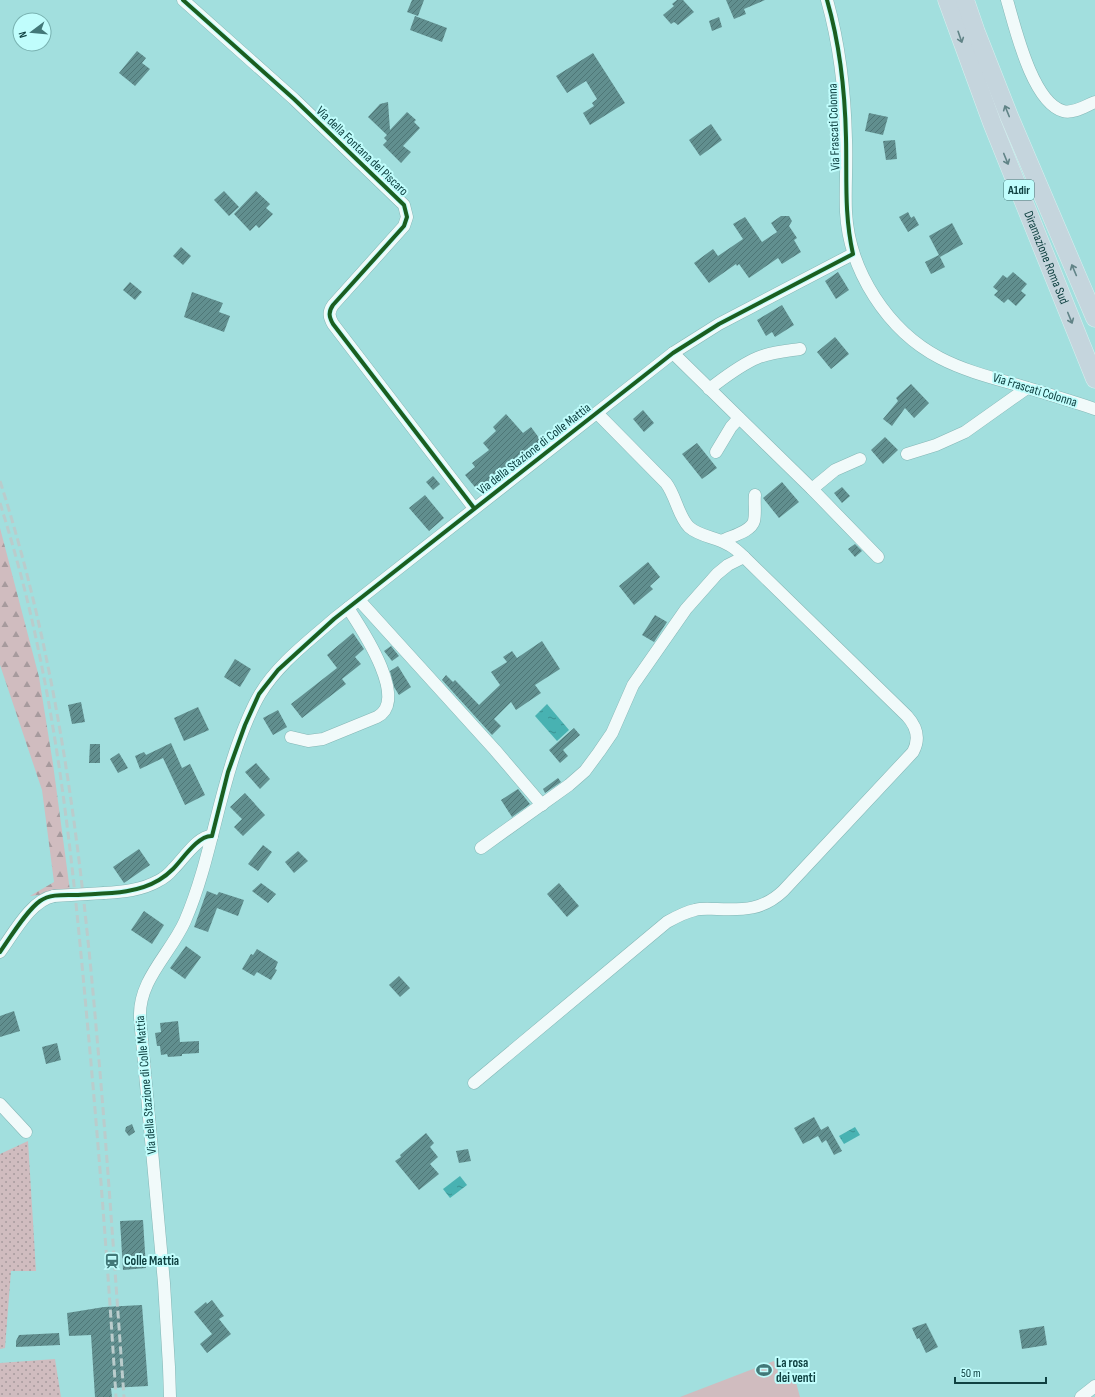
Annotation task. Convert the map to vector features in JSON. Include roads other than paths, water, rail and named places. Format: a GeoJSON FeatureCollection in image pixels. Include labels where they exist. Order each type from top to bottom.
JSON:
{"type":"FeatureCollection","features":[{"type":"Feature","properties":{"kind":"highway","name":"Diramazione Roma Sud"},"geometry":{"type":"LineString","coordinates":[[947,0],[992,123],[1095,379]]}},
{"type":"Feature","properties":{"kind":"highway","name":"Diramazione Roma Sud"},"geometry":{"type":"LineString","coordinates":[[965,0],[1003,102],[1095,318]]}},
{"type":"Feature","properties":{"kind":"street","name":"Via della Fontana del Piscaro"},"geometry":{"type":"LineString","coordinates":[[183,0],[294,99],[404,205],[407,217],[404,226],[333,305],[330,311],[330,317],[333,324],[474,508]]}},
{"type":"Feature","properties":{"kind":"street","name":"Via Frascati Colonna"},"geometry":{"type":"LineString","coordinates":[[827,0],[836,36],[843,83],[846,139],[846,214],[848,232],[853,254],[864,280],[873,295],[900,328],[914,341],[933,354],[951,363],[984,375],[1095,408]]}},
{"type":"Feature","properties":{"kind":"street"},"geometry":{"type":"LineString","coordinates":[[1007,0],[1023,54],[1036,85],[1046,99],[1056,107],[1067,111],[1074,111],[1095,102]]}},
{"type":"Feature","properties":{"kind":"street","name":"Via della Stazione di Colle Mattia"},"geometry":{"type":"LineString","coordinates":[[170,1397],[164,1284],[140,1004],[147,982],[179,933],[185,920],[202,872],[232,759],[250,712],[260,694],[270,679],[282,666],[348,608],[673,353],[719,324],[853,254]]}},
{"type":"Feature","properties":{"kind":"street"},"geometry":{"type":"LineString","coordinates":[[709,389],[758,357],[800,349]]}},
{"type":"Feature","properties":{"kind":"street"},"geometry":{"type":"LineString","coordinates":[[673,353],[812,489],[878,557]]}},
{"type":"Feature","properties":{"kind":"street"},"geometry":{"type":"LineString","coordinates":[[907,454],[936,445],[965,432],[1027,388]]}},
{"type":"Feature","properties":{"kind":"street"},"geometry":{"type":"LineString","coordinates":[[474,1084],[667,922],[684,913],[695,910],[749,909],[763,905],[780,894],[913,752],[916,745],[917,736],[914,725],[908,716],[744,557],[730,545],[696,532],[688,526],[683,520],[673,494],[666,483],[597,413]]}},
{"type":"Feature","properties":{"kind":"street"},"geometry":{"type":"LineString","coordinates":[[716,452],[731,427],[739,418]]}},
{"type":"Feature","properties":{"kind":"street"},"geometry":{"type":"LineString","coordinates":[[812,489],[835,470],[860,459]]}},
{"type":"Feature","properties":{"kind":"street"},"geometry":{"type":"LineString","coordinates":[[722,541],[746,530],[752,525],[754,519],[755,494]]}},
{"type":"Feature","properties":{"kind":"street"},"geometry":{"type":"LineString","coordinates":[[481,848],[542,805],[585,771],[600,752],[615,726],[633,685],[689,605],[717,574],[728,565],[744,557]]}},
{"type":"Feature","properties":{"kind":"street"},"geometry":{"type":"LineString","coordinates":[[359,600],[495,750],[542,805]]}},
{"type":"Feature","properties":{"kind":"street"},"geometry":{"type":"LineString","coordinates":[[291,737],[308,741],[323,739],[377,717],[384,713],[387,709],[388,695],[380,662],[370,641],[348,608]]}},
{"type":"Feature","properties":{"kind":"street"},"geometry":{"type":"LineString","coordinates":[[0,952],[32,908],[40,901],[54,896],[135,890],[154,883],[168,874],[196,844],[208,835],[212,836]]}},
{"type":"Feature","properties":{"kind":"street"},"geometry":{"type":"LineString","coordinates":[[0,1104],[26,1132]]}},
{"type":"Feature","properties":{"kind":"street"},"geometry":{"type":"LineString","coordinates":[[1081,1397],[1095,1386]]}},
{"type":"Feature","properties":{"kind":"water"},"geometry":{"type":"Polygon","coordinates":[[[547,704],[569,730],[557,741],[535,716],[547,704]]]}},
{"type":"Feature","properties":{"kind":"water"},"geometry":{"type":"Polygon","coordinates":[[[855,1127],[860,1135],[844,1144],[839,1136],[855,1127]]]}},
{"type":"Feature","properties":{"kind":"water"},"geometry":{"type":"Polygon","coordinates":[[[460,1176],[467,1185],[450,1198],[443,1189],[460,1176]]]}},
{"type":"Feature","properties":{"kind":"railway"},"geometry":{"type":"LineString","coordinates":[[0,481],[20,548],[37,615],[51,682],[74,819],[90,957],[96,1026],[124,1397]]}},
{"type":"Feature","properties":{"kind":"railway"},"geometry":{"type":"LineString","coordinates":[[0,503],[21,575],[38,648],[47,692],[67,827],[95,1105],[116,1397]]}},
{"type":"Feature","properties":{"kind":"place","name":"Colle Mattia"},"geometry":{"type":"Point","coordinates":[112,1261]}},
{"type":"Feature","properties":{"kind":"place","name":"La rosa dei venti"},"geometry":{"type":"Point","coordinates":[764,1370]}}]}
